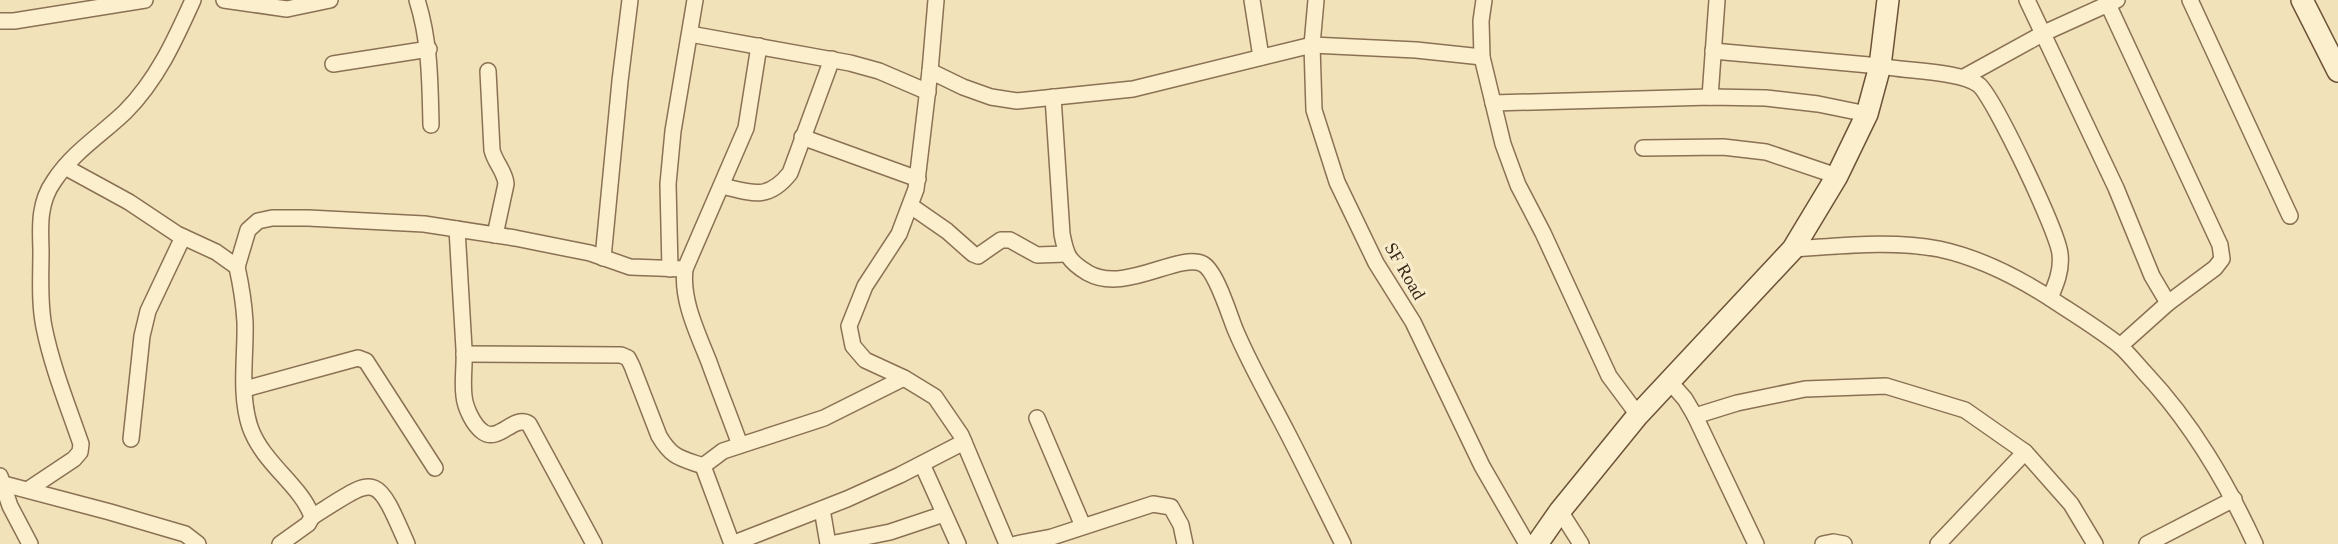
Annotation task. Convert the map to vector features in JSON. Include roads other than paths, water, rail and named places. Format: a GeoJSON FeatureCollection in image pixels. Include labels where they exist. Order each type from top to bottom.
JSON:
{"type":"FeatureCollection","features":[{"type":"Feature","properties":{"kind":"street"},"geometry":{"type":"LineString","coordinates":[[0,21],[84,11],[145,0]]}},
{"type":"Feature","properties":{"kind":"street"},"geometry":{"type":"LineString","coordinates":[[29,489],[74,459],[80,452],[81,444],[48,346],[41,300],[40,218],[44,198],[74,155],[125,112],[143,93],[168,55],[193,0]]}},
{"type":"Feature","properties":{"kind":"street"},"geometry":{"type":"LineString","coordinates":[[224,0],[287,9],[330,0]]}},
{"type":"Feature","properties":{"kind":"street"},"geometry":{"type":"LineString","coordinates":[[417,0],[429,49],[431,124]]}},
{"type":"Feature","properties":{"kind":"street"},"geometry":{"type":"LineString","coordinates":[[603,258],[630,0]]}},
{"type":"Feature","properties":{"kind":"street"},"geometry":{"type":"LineString","coordinates":[[695,0],[673,131],[668,184],[677,269],[740,445]]}},
{"type":"Feature","properties":{"kind":"street"},"geometry":{"type":"LineString","coordinates":[[936,0],[918,179],[911,206],[899,234],[865,286],[849,326],[853,346],[865,360],[904,378],[935,397],[964,442],[1007,544]]}},
{"type":"Feature","properties":{"kind":"street"},"geometry":{"type":"LineString","coordinates":[[1252,0],[1261,57]]}},
{"type":"Feature","properties":{"kind":"street","name":"SF Road"},"geometry":{"type":"LineString","coordinates":[[1316,0],[1312,45],[1314,110],[1337,182],[1376,263],[1413,322],[1482,466],[1527,544]]}},
{"type":"Feature","properties":{"kind":"street"},"geometry":{"type":"LineString","coordinates":[[1484,0],[1481,21],[1482,57],[1503,144],[1518,185],[1543,233],[1609,376],[1638,416]]}},
{"type":"Feature","properties":{"kind":"street"},"geometry":{"type":"LineString","coordinates":[[1710,97],[1717,0]]}},
{"type":"Feature","properties":{"kind":"street"},"geometry":{"type":"LineString","coordinates":[[1537,544],[1560,511],[1638,416],[1793,249],[1837,176],[1867,114],[1880,66],[1888,0]]}},
{"type":"Feature","properties":{"kind":"street"},"geometry":{"type":"LineString","coordinates":[[2027,0],[2116,188],[2152,276],[2168,303]]}},
{"type":"Feature","properties":{"kind":"street"},"geometry":{"type":"LineString","coordinates":[[2190,0],[2290,216]]}},
{"type":"Feature","properties":{"kind":"street"},"geometry":{"type":"LineString","coordinates":[[2302,0],[2333,47],[2338,71]]}},
{"type":"Feature","properties":{"kind":"street"},"geometry":{"type":"LineString","coordinates":[[1964,77],[2044,33],[2110,1],[2220,245],[2222,259],[2120,346]]}},
{"type":"Feature","properties":{"kind":"street"},"geometry":{"type":"LineString","coordinates":[[690,34],[832,59],[879,71],[928,92]]}},
{"type":"Feature","properties":{"kind":"street"},"geometry":{"type":"LineString","coordinates":[[930,71],[991,97],[1017,101],[1133,89],[1312,45],[1416,50],[1482,57]]}},
{"type":"Feature","properties":{"kind":"street"},"geometry":{"type":"LineString","coordinates":[[677,269],[722,186],[746,128],[759,46]]}},
{"type":"Feature","properties":{"kind":"street"},"geometry":{"type":"LineString","coordinates":[[333,64],[429,49]]}},
{"type":"Feature","properties":{"kind":"street"},"geometry":{"type":"LineString","coordinates":[[1713,51],[1880,66],[1964,77],[1978,85],[1988,98],[2027,173],[2056,239],[2060,254],[2060,275],[2050,298]]}},
{"type":"Feature","properties":{"kind":"street"},"geometry":{"type":"LineString","coordinates":[[722,186],[753,193],[766,193],[774,189],[790,173],[832,59]]}},
{"type":"Feature","properties":{"kind":"street"},"geometry":{"type":"LineString","coordinates":[[488,71],[492,150],[494,159],[506,176],[495,235]]}},
{"type":"Feature","properties":{"kind":"street"},"geometry":{"type":"LineString","coordinates":[[1053,97],[1062,234],[1066,254],[1076,266],[1092,275],[1112,279],[1140,276],[1189,262],[1203,264],[1212,274],[1243,348],[1343,544]]}},
{"type":"Feature","properties":{"kind":"street"},"geometry":{"type":"LineString","coordinates":[[1493,103],[1710,97],[1766,98],[1818,104],[1867,114]]}},
{"type":"Feature","properties":{"kind":"street"},"geometry":{"type":"LineString","coordinates":[[802,137],[918,179]]}},
{"type":"Feature","properties":{"kind":"street"},"geometry":{"type":"LineString","coordinates":[[1643,148],[1723,147],[1766,152],[1837,176]]}},
{"type":"Feature","properties":{"kind":"street"},"geometry":{"type":"LineString","coordinates":[[64,167],[129,202],[183,237],[216,252],[237,267]]}},
{"type":"Feature","properties":{"kind":"street"},"geometry":{"type":"LineString","coordinates":[[911,206],[978,256],[1001,240],[1010,240],[1037,255],[1066,254]]}},
{"type":"Feature","properties":{"kind":"street"},"geometry":{"type":"LineString","coordinates":[[312,517],[304,502],[258,447],[249,425],[244,389],[245,320],[237,267],[248,230],[258,222],[272,218],[392,222],[457,229],[590,253],[630,267],[677,269]]}},
{"type":"Feature","properties":{"kind":"street"},"geometry":{"type":"LineString","coordinates":[[457,229],[464,397],[474,421],[482,432],[488,434],[496,434],[524,421],[529,424],[594,544]]}},
{"type":"Feature","properties":{"kind":"street"},"geometry":{"type":"LineString","coordinates":[[132,439],[142,336],[148,311],[183,237]]}},
{"type":"Feature","properties":{"kind":"street"},"geometry":{"type":"LineString","coordinates":[[1793,249],[1902,244],[1941,250],[1979,262],[2029,284],[2120,346],[2160,389],[2205,448],[2234,499],[2254,544]]}},
{"type":"Feature","properties":{"kind":"street"},"geometry":{"type":"LineString","coordinates":[[464,354],[612,354],[628,358],[665,446],[674,456],[703,466]]}},
{"type":"Feature","properties":{"kind":"street"},"geometry":{"type":"LineString","coordinates":[[244,389],[358,358],[366,361],[435,468]]}},
{"type":"Feature","properties":{"kind":"street"},"geometry":{"type":"LineString","coordinates":[[703,466],[723,451],[824,418],[904,378]]}},
{"type":"Feature","properties":{"kind":"street"},"geometry":{"type":"LineString","coordinates":[[1670,382],[1685,399],[1695,416],[1756,544]]}},
{"type":"Feature","properties":{"kind":"street"},"geometry":{"type":"LineString","coordinates":[[1695,416],[1737,403],[1805,389],[1886,386],[1965,410],[2025,452],[2071,504],[2095,544]]}},
{"type":"Feature","properties":{"kind":"street"},"geometry":{"type":"LineString","coordinates":[[1037,418],[1083,526]]}},
{"type":"Feature","properties":{"kind":"street"},"geometry":{"type":"LineString","coordinates":[[703,466],[732,544],[822,509],[922,464],[964,442]]}},
{"type":"Feature","properties":{"kind":"street"},"geometry":{"type":"LineString","coordinates":[[1938,544],[2025,452]]}},
{"type":"Feature","properties":{"kind":"street"},"geometry":{"type":"LineString","coordinates":[[922,464],[958,544]]}},
{"type":"Feature","properties":{"kind":"street"},"geometry":{"type":"LineString","coordinates":[[1,480],[185,534],[198,544]]}},
{"type":"Feature","properties":{"kind":"street"},"geometry":{"type":"LineString","coordinates":[[1,480],[10,506],[30,544]]}},
{"type":"Feature","properties":{"kind":"street"},"geometry":{"type":"LineString","coordinates":[[280,544],[308,524],[312,517],[359,488],[369,485],[377,488],[388,501],[407,544]]}},
{"type":"Feature","properties":{"kind":"street"},"geometry":{"type":"LineString","coordinates":[[2147,544],[2234,499]]}},
{"type":"Feature","properties":{"kind":"street"},"geometry":{"type":"LineString","coordinates":[[1016,544],[1052,537],[1153,504],[1171,507],[1181,525],[1185,544]]}},
{"type":"Feature","properties":{"kind":"street"},"geometry":{"type":"LineString","coordinates":[[822,509],[829,544],[890,532],[944,514]]}},
{"type":"Feature","properties":{"kind":"street"},"geometry":{"type":"LineString","coordinates":[[1560,511],[1581,544]]}},
{"type":"Feature","properties":{"kind":"street"},"geometry":{"type":"LineString","coordinates":[[1823,544],[1833,542],[1844,544]]}}]}
